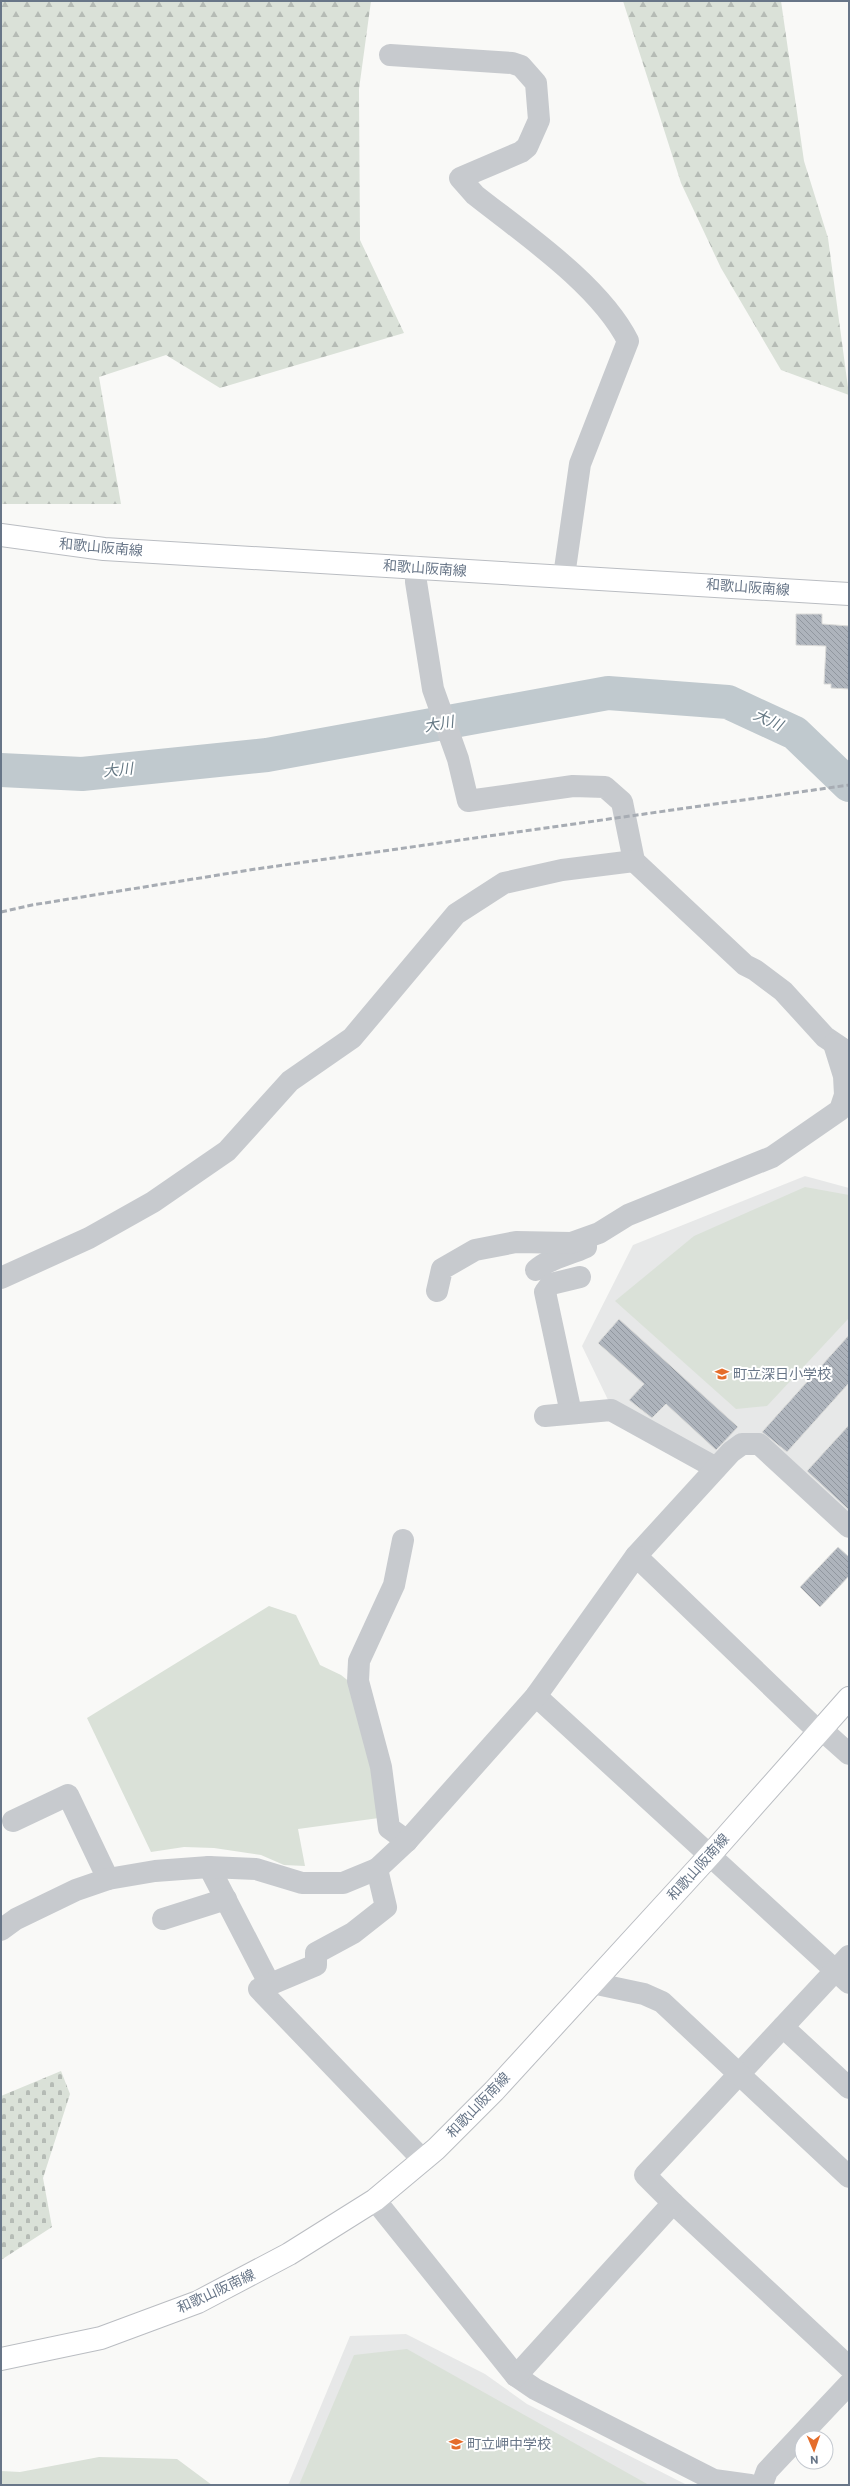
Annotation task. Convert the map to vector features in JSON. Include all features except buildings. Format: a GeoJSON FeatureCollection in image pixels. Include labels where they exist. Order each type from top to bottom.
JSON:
{"type":"FeatureCollection","features":[{"type":"Feature","properties":{"kind":"main road","name":"和歌山阪南線"},"geometry":{"type":"LineString","coordinates":[[1,535],[104,549],[849,594]]}},
{"type":"Feature","properties":{"kind":"main road","name":"和歌山阪南線"},"geometry":{"type":"LineString","coordinates":[[1,2359],[101,2338],[198,2302],[289,2254],[375,2200],[423,2160],[494,2091],[710,1855],[849,1698]]}},
{"type":"Feature","properties":{"kind":"street"},"geometry":{"type":"LineString","coordinates":[[390,55],[512,63],[521,66],[536,83],[539,120],[528,147],[521,152],[460,178],[475,195],[533,240],[584,285],[620,326],[628,341],[580,464],[564,576]]}},
{"type":"Feature","properties":{"kind":"street"},"geometry":{"type":"LineString","coordinates":[[416,567],[416,582],[433,689],[458,759],[468,801],[573,786],[605,787],[622,802],[634,861],[745,965],[783,991],[824,1037],[842,1048],[845,1095],[840,1110],[835,1115],[772,1157],[621,1219],[599,1232],[572,1243],[516,1242],[475,1250],[442,1269],[437,1291]]}},
{"type":"Feature","properties":{"kind":"street"},"geometry":{"type":"LineString","coordinates":[[1,1278],[90,1238],[153,1202],[228,1151],[290,1080],[352,1038],[456,914],[504,883],[562,870],[634,861]]}},
{"type":"Feature","properties":{"kind":"street"},"geometry":{"type":"LineString","coordinates":[[536,1270],[544,1263],[568,1256],[595,1243],[621,1219]]}},
{"type":"Feature","properties":{"kind":"street"},"geometry":{"type":"LineString","coordinates":[[571,1413],[545,1292],[551,1284],[580,1277]]}},
{"type":"Feature","properties":{"kind":"street"},"geometry":{"type":"LineString","coordinates":[[545,1416],[611,1410],[716,1468]]}},
{"type":"Feature","properties":{"kind":"street"},"geometry":{"type":"LineString","coordinates":[[1,1930],[16,1919],[76,1890],[108,1879],[155,1871],[209,1867],[256,1869],[302,1883],[343,1884],[378,1869],[407,1842],[536,1696],[636,1556],[731,1452],[742,1444],[759,1444],[849,1527]]}},
{"type":"Feature","properties":{"kind":"street"},"geometry":{"type":"LineString","coordinates":[[403,1540],[394,1585],[359,1661],[358,1681],[381,1767],[389,1828],[407,1842]]}},
{"type":"Feature","properties":{"kind":"street"},"geometry":{"type":"LineString","coordinates":[[636,1556],[820,1731],[849,1754]]}},
{"type":"Feature","properties":{"kind":"street"},"geometry":{"type":"LineString","coordinates":[[536,1696],[710,1855],[845,1970],[783,2026],[645,2175],[672,2203],[849,2367]]}},
{"type":"Feature","properties":{"kind":"street"},"geometry":{"type":"LineString","coordinates":[[13,1820],[68,1795],[108,1879]]}},
{"type":"Feature","properties":{"kind":"street"},"geometry":{"type":"LineString","coordinates":[[209,1867],[270,1985]]}},
{"type":"Feature","properties":{"kind":"street"},"geometry":{"type":"LineString","coordinates":[[378,1869],[386,1907],[353,1933],[316,1953],[316,1965],[259,1989],[423,2160]]}},
{"type":"Feature","properties":{"kind":"street"},"geometry":{"type":"LineString","coordinates":[[163,1919],[226,1899]]}},
{"type":"Feature","properties":{"kind":"street"},"geometry":{"type":"LineString","coordinates":[[592,1983],[644,1994],[662,2002],[849,2177]]}},
{"type":"Feature","properties":{"kind":"street"},"geometry":{"type":"LineString","coordinates":[[783,2026],[849,2088]]}},
{"type":"Feature","properties":{"kind":"street"},"geometry":{"type":"LineString","coordinates":[[375,2200],[516,2376],[535,2389],[714,2480],[750,2485]]}},
{"type":"Feature","properties":{"kind":"street"},"geometry":{"type":"LineString","coordinates":[[516,2376],[672,2203]]}},
{"type":"Feature","properties":{"kind":"street"},"geometry":{"type":"LineString","coordinates":[[762,2485],[767,2471],[849,2384]]}},
{"type":"Feature","properties":{"kind":"shaded area","name":"町立深日小学校"},"geometry":{"type":"Polygon","coordinates":[[[805,1176],[849,1188],[849,1519],[760,1436],[712,1461],[609,1402],[582,1346],[633,1245],[805,1176]]]}},
{"type":"Feature","properties":{"kind":"shaded area","name":"町立岬中学校"},"geometry":{"type":"Polygon","coordinates":[[[406,2334],[485,2374],[527,2404],[687,2485],[288,2485],[350,2336],[406,2334]]]}},
{"type":"Feature","properties":{"kind":"green space"},"geometry":{"type":"Polygon","coordinates":[[[1,1],[371,1],[359,89],[360,240],[404,333],[220,388],[166,355],[99,377],[121,504],[1,504],[1,1]]]}},
{"type":"Feature","properties":{"kind":"green space"},"geometry":{"type":"Polygon","coordinates":[[[623,1],[781,1],[804,161],[828,238],[849,395],[781,370],[721,268],[681,183],[623,1]]]}},
{"type":"Feature","properties":{"kind":"green space"},"geometry":{"type":"Polygon","coordinates":[[[805,1187],[849,1195],[849,1318],[767,1406],[736,1409],[615,1301],[694,1236],[805,1187]]]}},
{"type":"Feature","properties":{"kind":"green space"},"geometry":{"type":"Polygon","coordinates":[[[269,1606],[296,1615],[320,1665],[341,1675],[351,1683],[371,1753],[379,1818],[298,1829],[305,1866],[284,1865],[261,1855],[214,1848],[184,1847],[151,1852],[87,1718],[269,1606]]]}},
{"type":"Feature","properties":{"kind":"green space"},"geometry":{"type":"Polygon","coordinates":[[[61,2071],[70,2094],[43,2178],[52,2227],[1,2260],[1,2096],[61,2071]]]}},
{"type":"Feature","properties":{"kind":"green space","name":"町立岬中学校"},"geometry":{"type":"Polygon","coordinates":[[[407,2349],[649,2485],[299,2485],[354,2355],[407,2349]]]}},
{"type":"Feature","properties":{"kind":"green space"},"geometry":{"type":"Polygon","coordinates":[[[99,2457],[177,2459],[212,2485],[1,2485],[1,2471],[20,2472],[99,2457]]]}},
{"type":"Feature","properties":{"kind":"waterway","name":"大川"},"geometry":{"type":"LineString","coordinates":[[1,770],[82,774],[267,755],[608,693],[728,702],[795,733],[849,785]]}},
{"type":"Feature","properties":{"kind":"railway"},"geometry":{"type":"LineString","coordinates":[[1,912],[32,905],[256,869],[849,785]]}},
{"type":"Feature","properties":{"kind":"place","name":"町立深日小学校"},"geometry":{"type":"Point","coordinates":[722,1374]}},
{"type":"Feature","properties":{"kind":"place","name":"町立岬中学校"},"geometry":{"type":"Point","coordinates":[456,2444]}}]}
